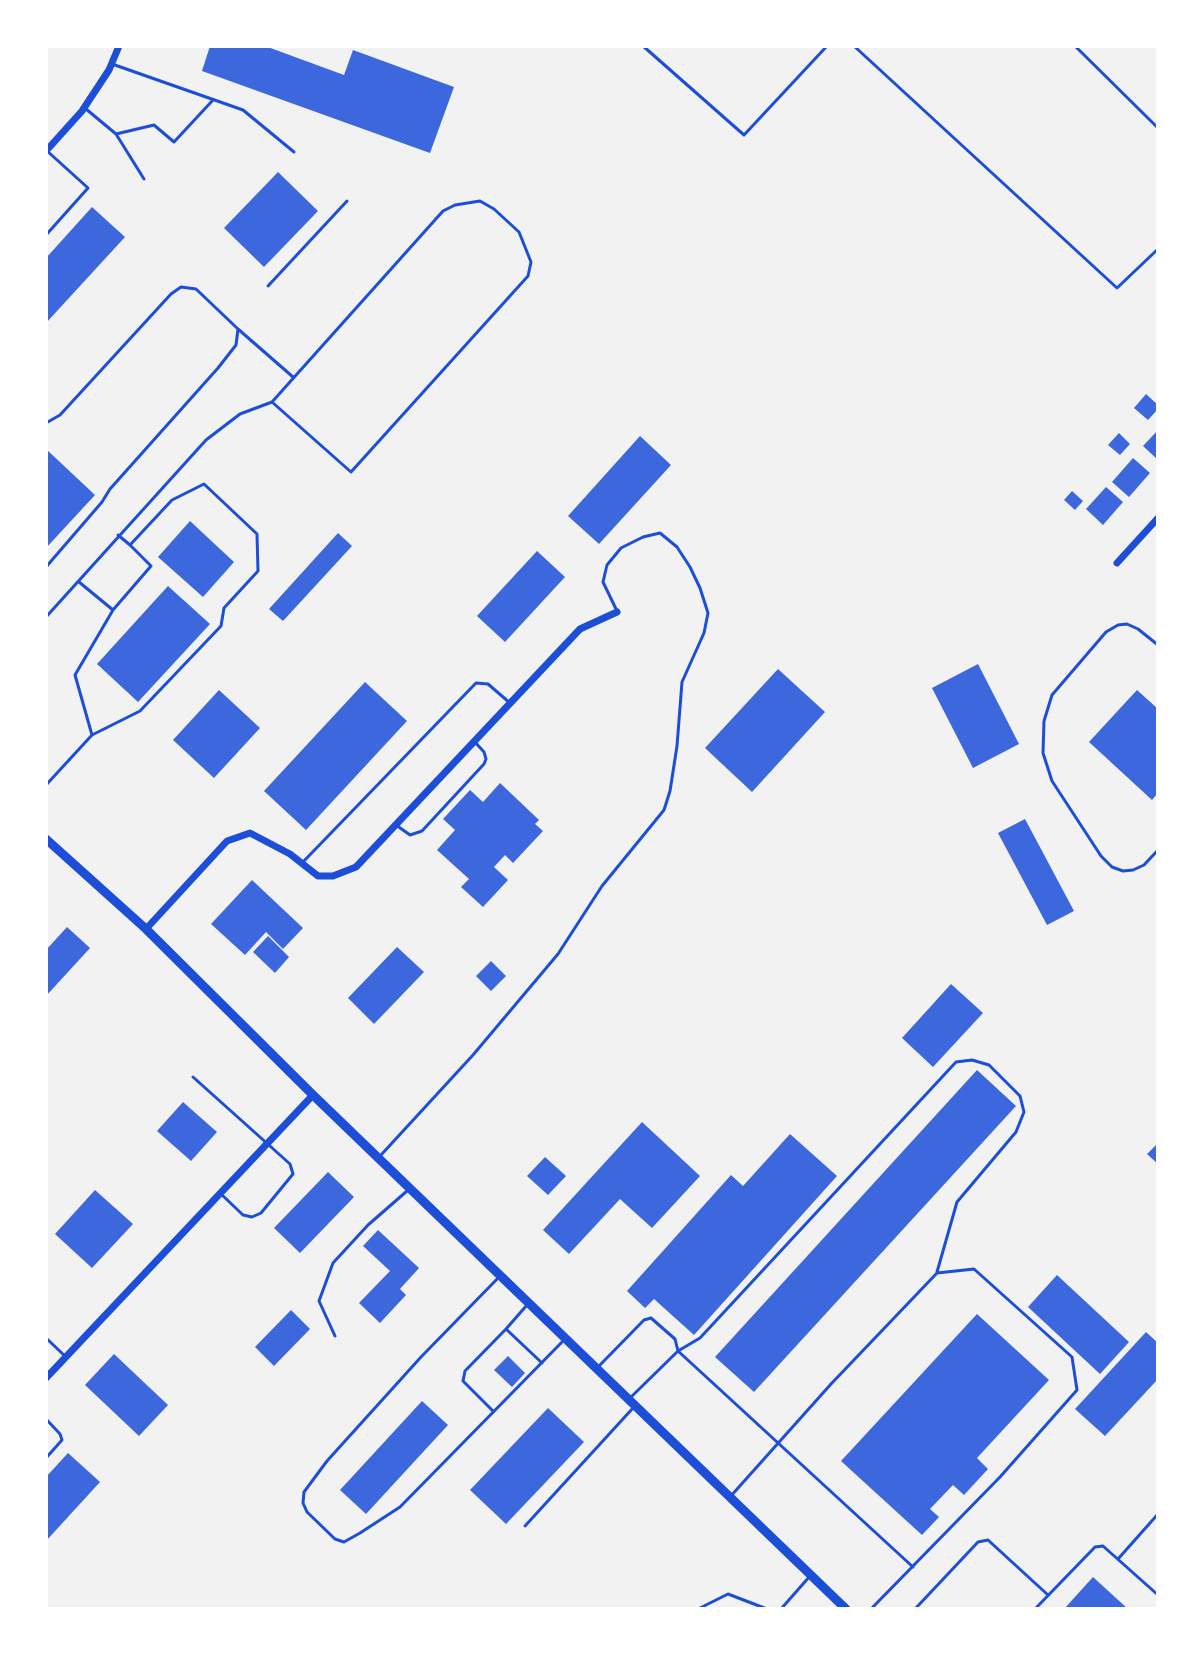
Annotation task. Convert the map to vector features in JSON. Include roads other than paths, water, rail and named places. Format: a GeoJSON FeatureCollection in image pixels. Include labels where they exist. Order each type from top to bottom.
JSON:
{"type":"FeatureCollection","features":[{"type":"Feature","properties":{"kind":"street"},"geometry":{"type":"LineString","coordinates":[[46,150],[84,107],[112,64],[119,46]]}},
{"type":"Feature","properties":{"kind":"street"},"geometry":{"type":"LineString","coordinates":[[1117,563],[1158,518]]}},
{"type":"Feature","properties":{"kind":"street"},"geometry":{"type":"LineString","coordinates":[[146,929],[227,841],[250,833],[290,854],[318,876],[333,876],[356,867],[580,629],[617,612]]}},
{"type":"Feature","properties":{"kind":"street"},"geometry":{"type":"LineString","coordinates":[[46,839],[146,929],[313,1095],[846,1609]]}},
{"type":"Feature","properties":{"kind":"street"},"geometry":{"type":"LineString","coordinates":[[46,1378],[313,1095]]}},
{"type":"Feature","properties":{"kind":"lane"},"geometry":{"type":"LineString","coordinates":[[643,46],[744,135],[827,46]]}},
{"type":"Feature","properties":{"kind":"lane"},"geometry":{"type":"LineString","coordinates":[[854,46],[1117,288],[1158,249]]}},
{"type":"Feature","properties":{"kind":"lane"},"geometry":{"type":"LineString","coordinates":[[1075,46],[1158,128]]}},
{"type":"Feature","properties":{"kind":"lane"},"geometry":{"type":"LineString","coordinates":[[112,64],[243,110],[294,152]]}},
{"type":"Feature","properties":{"kind":"lane"},"geometry":{"type":"LineString","coordinates":[[116,134],[154,125],[174,142],[213,100]]}},
{"type":"Feature","properties":{"kind":"lane"},"geometry":{"type":"LineString","coordinates":[[84,107],[116,134],[144,179]]}},
{"type":"Feature","properties":{"kind":"lane"},"geometry":{"type":"LineString","coordinates":[[46,150],[88,188],[46,235]]}},
{"type":"Feature","properties":{"kind":"lane"},"geometry":{"type":"LineString","coordinates":[[268,286],[347,201]]}},
{"type":"Feature","properties":{"kind":"lane"},"geometry":{"type":"LineString","coordinates":[[46,617],[206,440],[240,414],[272,402],[443,211],[455,205],[480,201],[494,209],[519,232],[531,262],[528,276],[351,472],[272,402]]}},
{"type":"Feature","properties":{"kind":"lane"},"geometry":{"type":"LineString","coordinates":[[46,423],[60,415],[171,294],[181,287],[196,289],[293,377]]}},
{"type":"Feature","properties":{"kind":"lane"},"geometry":{"type":"LineString","coordinates":[[46,567],[110,489],[218,368],[236,345],[238,329]]}},
{"type":"Feature","properties":{"kind":"lane"},"geometry":{"type":"LineString","coordinates":[[46,785],[92,735],[140,711],[221,626],[224,608],[258,571],[257,534],[204,484],[172,500],[130,545]]}},
{"type":"Feature","properties":{"kind":"lane"},"geometry":{"type":"LineString","coordinates":[[379,1158],[473,1055],[558,954],[602,886],[664,810],[677,746],[682,682],[704,633],[708,613],[690,567],[677,547],[660,533],[621,548],[607,565],[603,582],[617,612]]}},
{"type":"Feature","properties":{"kind":"lane"},"geometry":{"type":"LineString","coordinates":[[92,735],[75,675],[113,610],[151,566],[118,535]]}},
{"type":"Feature","properties":{"kind":"lane"},"geometry":{"type":"LineString","coordinates":[[78,581],[113,610]]}},
{"type":"Feature","properties":{"kind":"lane"},"geometry":{"type":"LineString","coordinates":[[1158,645],[1127,624],[1106,632],[1052,695],[1046,707],[1043,753],[1052,781],[1101,856],[1112,867],[1123,871],[1133,870],[1144,865],[1158,850]]}},
{"type":"Feature","properties":{"kind":"lane"},"geometry":{"type":"LineString","coordinates":[[302,864],[476,683],[488,684],[510,703]]}},
{"type":"Feature","properties":{"kind":"lane"},"geometry":{"type":"LineString","coordinates":[[395,825],[410,835],[422,831],[484,764],[484,752],[474,741]]}},
{"type":"Feature","properties":{"kind":"lane"},"geometry":{"type":"LineString","coordinates":[[525,1526],[678,1351],[700,1338],[956,1062],[972,1060],[989,1065],[1020,1096],[1024,1112],[1016,1132],[957,1202],[937,1273],[730,1497]]}},
{"type":"Feature","properties":{"kind":"lane"},"geometry":{"type":"LineString","coordinates":[[193,1077],[290,1164],[293,1174],[261,1213],[252,1217],[243,1215],[220,1193]]}},
{"type":"Feature","properties":{"kind":"lane"},"geometry":{"type":"LineString","coordinates":[[335,1336],[319,1301],[333,1263],[368,1225],[410,1188]]}},
{"type":"Feature","properties":{"kind":"lane"},"geometry":{"type":"LineString","coordinates":[[871,1609],[1000,1477],[1077,1390],[1072,1357],[974,1269],[937,1273]]}},
{"type":"Feature","properties":{"kind":"lane"},"geometry":{"type":"LineString","coordinates":[[501,1275],[421,1357],[327,1461],[304,1492],[303,1503],[307,1512],[335,1539],[344,1542],[400,1507],[566,1338]]}},
{"type":"Feature","properties":{"kind":"lane"},"geometry":{"type":"LineString","coordinates":[[494,1412],[463,1381],[465,1371],[529,1303]]}},
{"type":"Feature","properties":{"kind":"lane"},"geometry":{"type":"LineString","coordinates":[[597,1369],[644,1320],[651,1318],[675,1339],[678,1351],[913,1567]]}},
{"type":"Feature","properties":{"kind":"lane"},"geometry":{"type":"LineString","coordinates":[[506,1329],[542,1363]]}},
{"type":"Feature","properties":{"kind":"lane"},"geometry":{"type":"LineString","coordinates":[[46,1338],[66,1357]]}},
{"type":"Feature","properties":{"kind":"lane"},"geometry":{"type":"LineString","coordinates":[[46,1419],[56,1428],[62,1440],[46,1458]]}},
{"type":"Feature","properties":{"kind":"lane"},"geometry":{"type":"LineString","coordinates":[[1118,1559],[1158,1514]]}},
{"type":"Feature","properties":{"kind":"lane"},"geometry":{"type":"LineString","coordinates":[[915,1609],[978,1542],[988,1540],[1048,1595]]}},
{"type":"Feature","properties":{"kind":"lane"},"geometry":{"type":"LineString","coordinates":[[1035,1609],[1095,1547],[1103,1546],[1158,1595]]}},
{"type":"Feature","properties":{"kind":"lane"},"geometry":{"type":"LineString","coordinates":[[781,1609],[810,1576]]}},
{"type":"Feature","properties":{"kind":"lane"},"geometry":{"type":"LineString","coordinates":[[698,1609],[728,1594],[767,1609]]}},
{"type":"Feature","properties":{"kind":"lane"},"geometry":{"type":"LineString","coordinates":[[921,1602],[928,1609]]}}]}
